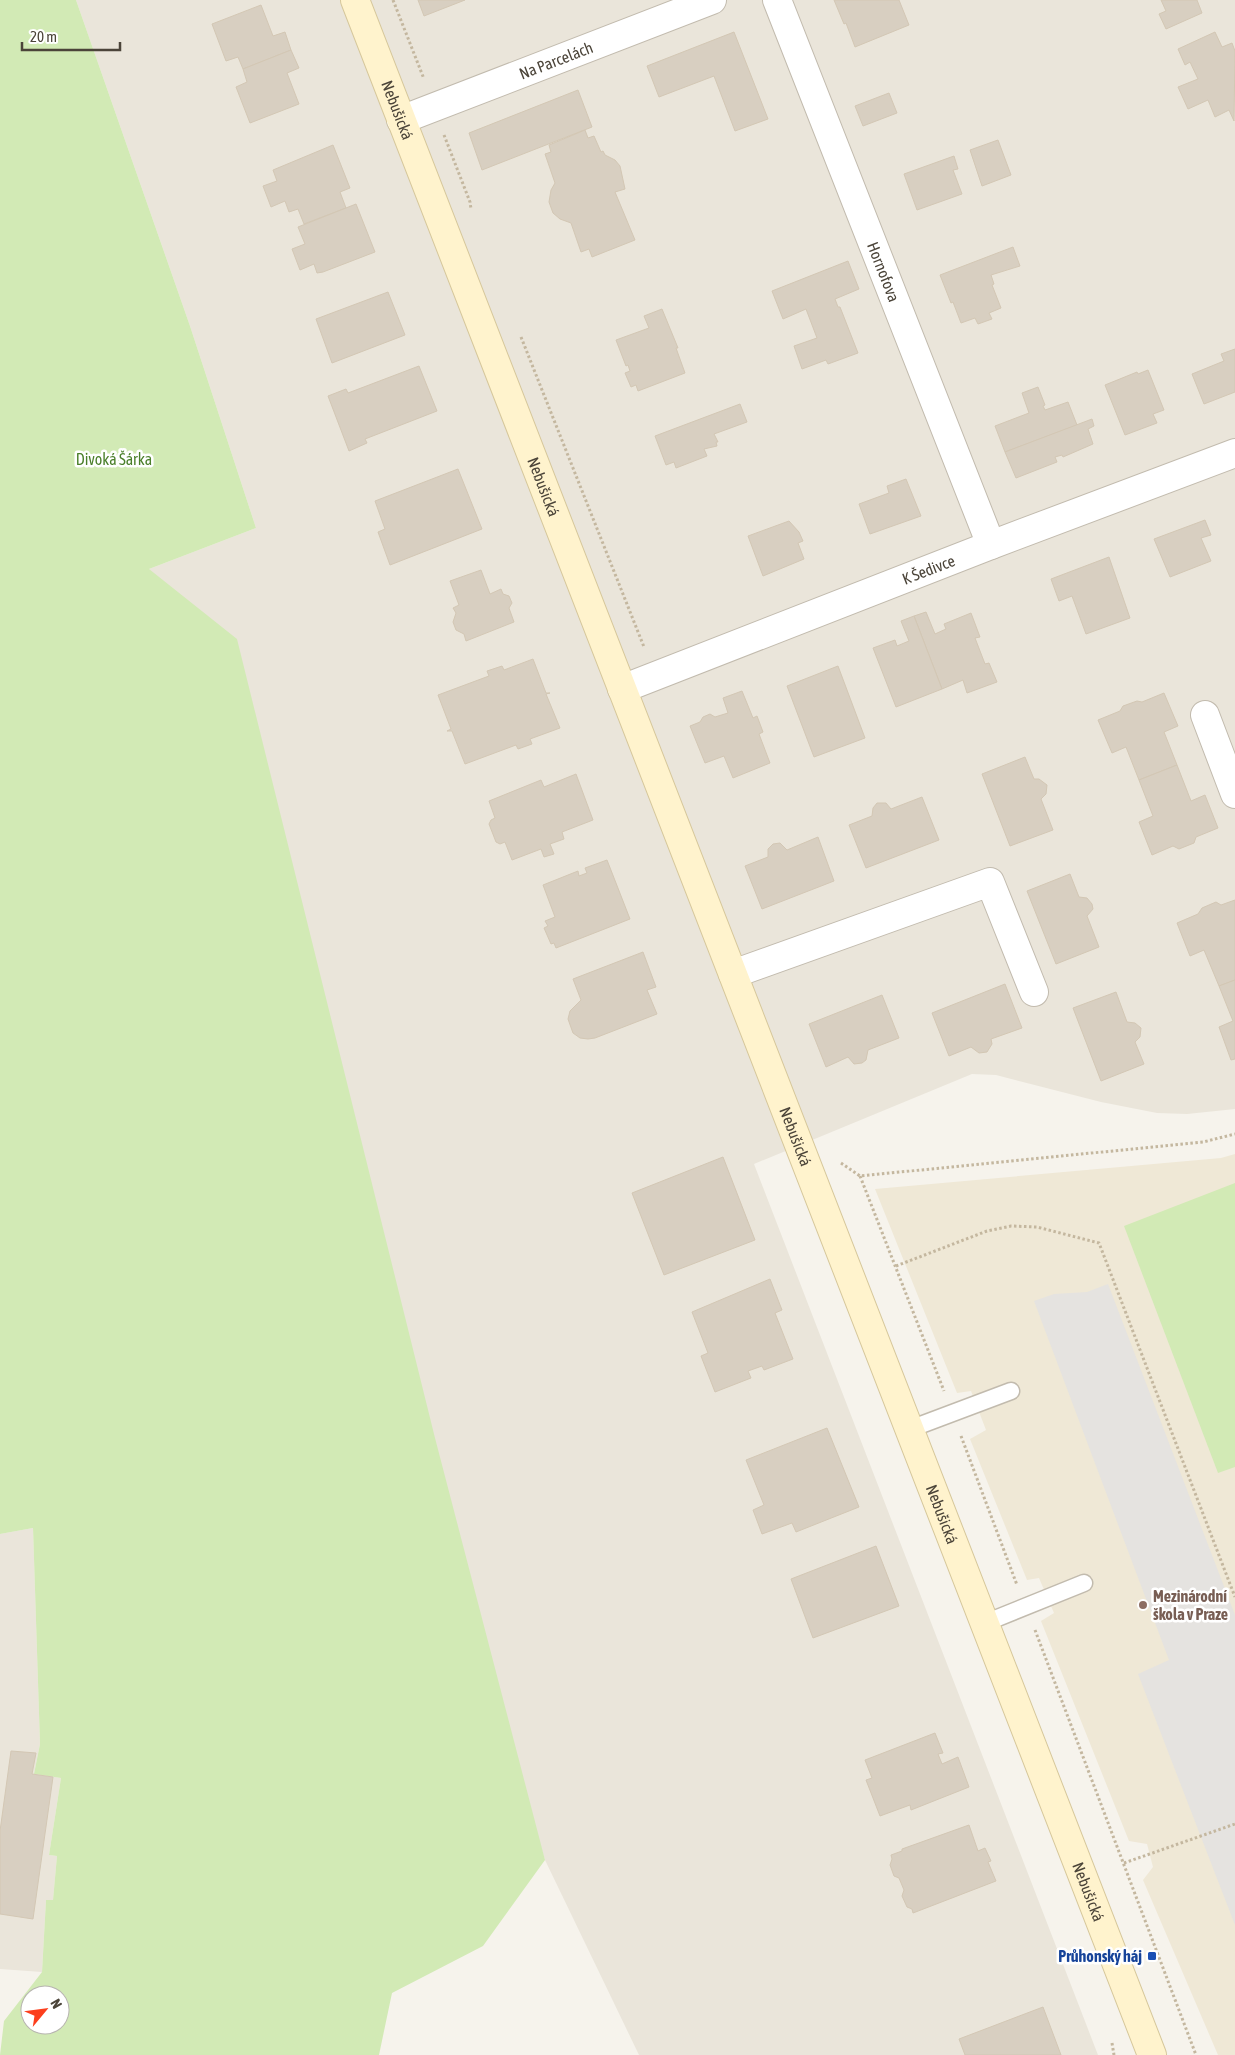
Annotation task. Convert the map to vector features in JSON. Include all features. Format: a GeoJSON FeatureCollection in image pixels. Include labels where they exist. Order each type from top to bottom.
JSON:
{"type":"FeatureCollection","features":[{"type":"Feature","properties":{"kind":"street","name":"Nebušická"},"geometry":{"type":"LineString","coordinates":[[355,0],[1152,2055]]}},
{"type":"Feature","properties":{"kind":"street","name":"Na Parcelách"},"geometry":{"type":"LineString","coordinates":[[401,120],[712,0]]}},
{"type":"Feature","properties":{"kind":"street","name":"Hornofova"},"geometry":{"type":"LineString","coordinates":[[777,0],[991,545]]}},
{"type":"Feature","properties":{"kind":"street","name":"K Šedivce"},"geometry":{"type":"LineString","coordinates":[[622,688],[1235,453]]}},
{"type":"Feature","properties":{"kind":"street"},"geometry":{"type":"LineString","coordinates":[[1205,716],[1235,794]]}},
{"type":"Feature","properties":{"kind":"street"},"geometry":{"type":"LineString","coordinates":[[733,974],[990,882],[1034,992]]}},
{"type":"Feature","properties":{"kind":"lane"},"geometry":{"type":"LineString","coordinates":[[910,1429],[1011,1391]]}},
{"type":"Feature","properties":{"kind":"lane"},"geometry":{"type":"LineString","coordinates":[[985,1623],[1084,1583]]}},
{"type":"Feature","properties":{"kind":"path"},"geometry":{"type":"LineString","coordinates":[[393,0],[423,78],[429,84],[437,106],[444,136],[470,202],[471,212]]}},
{"type":"Feature","properties":{"kind":"path"},"geometry":{"type":"LineString","coordinates":[[518,333],[656,675]]}},
{"type":"Feature","properties":{"kind":"path"},"geometry":{"type":"LineString","coordinates":[[834,1159],[860,1176],[1203,1142],[1235,1134]]}},
{"type":"Feature","properties":{"kind":"path"},"geometry":{"type":"LineString","coordinates":[[896,1266],[988,1231],[1011,1226],[1037,1226],[1099,1243],[1235,1596]]}},
{"type":"Feature","properties":{"kind":"path"},"geometry":{"type":"LineString","coordinates":[[1124,1863],[1235,1824]]}},
{"type":"Feature","properties":{"kind":"shaded area"},"geometry":{"type":"Polygon","coordinates":[[[76,0],[1235,0],[1235,1109],[1187,1114],[1157,1113],[1101,1102],[996,1075],[972,1074],[754,1164],[1098,2055],[639,2055],[545,1860],[149,569],[256,528],[190,326],[76,0]]]}},
{"type":"Feature","properties":{"kind":"shaded area","name":"Mezinárodní škola v Praze"},"geometry":{"type":"Polygon","coordinates":[[[1235,1154],[1235,2055],[1218,2055],[1143,1880],[1153,1867],[1147,1844],[1129,1841],[1041,1621],[1054,1613],[1039,1578],[1027,1580],[970,1439],[986,1430],[971,1391],[957,1393],[875,1189],[1221,1158],[1235,1154]]]}},
{"type":"Feature","properties":{"kind":"shaded area"},"geometry":{"type":"Polygon","coordinates":[[[1108,1284],[1235,1615],[1235,1925],[1138,1674],[1169,1660],[1034,1301],[1054,1294],[1087,1292],[1108,1284]]]}},
{"type":"Feature","properties":{"kind":"shaded area"},"geometry":{"type":"Polygon","coordinates":[[[33,1528],[40,1744],[34,1774],[61,1778],[49,1855],[57,1856],[53,1900],[46,1900],[42,1972],[0,1969],[0,1534],[33,1528]]]}},
{"type":"Feature","properties":{"kind":"green space","name":"Divoká Šárka"},"geometry":{"type":"Polygon","coordinates":[[[0,0],[76,0],[190,326],[256,528],[149,569],[237,639],[435,1438],[545,1860],[483,1946],[392,1993],[379,2055],[0,2055],[4,2021],[20,2000],[20,2035],[70,2035],[70,1985],[32,1985],[42,1972],[46,1900],[53,1900],[57,1856],[49,1855],[61,1778],[34,1774],[40,1744],[33,1528],[0,1534],[0,0]]]}},
{"type":"Feature","properties":{"kind":"green space"},"geometry":{"type":"Polygon","coordinates":[[[1235,1183],[1235,1467],[1218,1473],[1124,1226],[1235,1183]]]}},
{"type":"Feature","properties":{"kind":"building"},"geometry":{"type":"Polygon","coordinates":[[[418,0],[465,0],[424,16],[418,0]]]}},
{"type":"Feature","properties":{"kind":"building"},"geometry":{"type":"Polygon","coordinates":[[[834,0],[899,0],[909,25],[855,47],[846,23],[844,24],[834,0]]]}},
{"type":"Feature","properties":{"kind":"building"},"geometry":{"type":"Polygon","coordinates":[[[1161,0],[1197,0],[1202,13],[1166,29],[1159,14],[1166,11],[1161,0]]]}},
{"type":"Feature","properties":{"kind":"building"},"geometry":{"type":"Polygon","coordinates":[[[261,5],[273,36],[285,32],[291,50],[243,69],[238,57],[226,61],[212,24],[261,5]]]}},
{"type":"Feature","properties":{"kind":"building"},"geometry":{"type":"Polygon","coordinates":[[[734,32],[768,119],[735,131],[714,76],[659,97],[647,66],[734,32]]]}},
{"type":"Feature","properties":{"kind":"building"},"geometry":{"type":"Polygon","coordinates":[[[1215,32],[1222,47],[1232,43],[1235,51],[1234,121],[1229,110],[1215,117],[1208,100],[1188,109],[1178,87],[1198,79],[1190,62],[1185,65],[1178,49],[1215,32]]]}},
{"type":"Feature","properties":{"kind":"building"},"geometry":{"type":"Polygon","coordinates":[[[291,50],[299,68],[287,73],[299,104],[250,123],[236,87],[247,82],[243,69],[291,50]]]}},
{"type":"Feature","properties":{"kind":"building"},"geometry":{"type":"Polygon","coordinates":[[[578,90],[592,127],[482,170],[469,133],[578,90]]]}},
{"type":"Feature","properties":{"kind":"building"},"geometry":{"type":"Polygon","coordinates":[[[889,93],[897,113],[863,126],[855,106],[889,93]]]}},
{"type":"Feature","properties":{"kind":"building"},"geometry":{"type":"Polygon","coordinates":[[[585,130],[588,138],[594,136],[601,152],[603,151],[605,155],[615,160],[620,166],[625,189],[615,192],[635,240],[592,257],[589,249],[581,252],[571,223],[560,219],[553,213],[549,202],[551,190],[555,183],[545,154],[551,152],[549,145],[585,130]]]}},
{"type":"Feature","properties":{"kind":"building"},"geometry":{"type":"Polygon","coordinates":[[[998,140],[1011,175],[982,186],[970,150],[998,140]]]}},
{"type":"Feature","properties":{"kind":"building"},"geometry":{"type":"Polygon","coordinates":[[[333,145],[350,188],[340,192],[346,208],[304,224],[298,209],[289,212],[285,201],[271,207],[263,186],[277,181],[273,170],[333,145]]]}},
{"type":"Feature","properties":{"kind":"building"},"geometry":{"type":"Polygon","coordinates":[[[954,156],[958,169],[953,170],[962,194],[917,210],[904,174],[954,156]]]}},
{"type":"Feature","properties":{"kind":"building"},"geometry":{"type":"Polygon","coordinates":[[[356,204],[375,252],[323,272],[317,273],[314,264],[300,270],[292,249],[305,244],[298,227],[356,204]]]}},
{"type":"Feature","properties":{"kind":"building"},"geometry":{"type":"Polygon","coordinates":[[[1013,247],[1020,266],[991,275],[994,284],[992,285],[1001,308],[989,313],[992,319],[978,324],[975,318],[961,323],[940,275],[1013,247]]]}},
{"type":"Feature","properties":{"kind":"building"},"geometry":{"type":"Polygon","coordinates":[[[848,261],[859,289],[835,299],[858,353],[828,364],[826,360],[802,369],[794,346],[817,338],[806,309],[783,319],[772,291],[848,261]]]}},
{"type":"Feature","properties":{"kind":"building"},"geometry":{"type":"Polygon","coordinates":[[[388,292],[405,335],[332,363],[316,319],[388,292]]]}},
{"type":"Feature","properties":{"kind":"building"},"geometry":{"type":"Polygon","coordinates":[[[662,309],[678,348],[676,348],[685,373],[638,391],[636,385],[631,387],[625,373],[630,371],[628,365],[626,366],[616,340],[649,328],[644,316],[662,309]]]}},
{"type":"Feature","properties":{"kind":"building"},"geometry":{"type":"Polygon","coordinates":[[[1235,349],[1235,392],[1204,404],[1192,374],[1224,361],[1221,354],[1235,349]]]}},
{"type":"Feature","properties":{"kind":"building"},"geometry":{"type":"Polygon","coordinates":[[[419,366],[437,411],[365,439],[367,443],[349,451],[328,396],[346,389],[348,393],[419,366]]]}},
{"type":"Feature","properties":{"kind":"building"},"geometry":{"type":"Polygon","coordinates":[[[1148,370],[1164,410],[1153,414],[1157,423],[1125,435],[1105,385],[1137,372],[1138,374],[1148,370]]]}},
{"type":"Feature","properties":{"kind":"building"},"geometry":{"type":"Polygon","coordinates":[[[1038,387],[1045,410],[1068,402],[1077,425],[1005,452],[995,426],[1029,413],[1022,393],[1038,387]]]}},
{"type":"Feature","properties":{"kind":"building"},"geometry":{"type":"Polygon","coordinates":[[[740,404],[747,422],[714,434],[718,442],[716,442],[717,446],[704,449],[707,456],[676,468],[674,462],[666,465],[655,436],[740,404]]]}},
{"type":"Feature","properties":{"kind":"building"},"geometry":{"type":"Polygon","coordinates":[[[1092,419],[1094,426],[1088,429],[1093,444],[1063,457],[1062,455],[1055,457],[1057,462],[1016,478],[1005,452],[1092,419]]]}},
{"type":"Feature","properties":{"kind":"building"},"geometry":{"type":"Polygon","coordinates":[[[458,469],[482,529],[390,565],[378,532],[385,529],[375,501],[458,469]]]}},
{"type":"Feature","properties":{"kind":"building"},"geometry":{"type":"Polygon","coordinates":[[[906,479],[921,516],[870,534],[859,504],[889,493],[887,486],[906,479]]]}},
{"type":"Feature","properties":{"kind":"building"},"geometry":{"type":"Polygon","coordinates":[[[1205,520],[1211,535],[1201,538],[1211,561],[1170,577],[1154,539],[1205,520]]]}},
{"type":"Feature","properties":{"kind":"building"},"geometry":{"type":"Polygon","coordinates":[[[789,521],[799,532],[803,541],[798,543],[804,559],[763,576],[748,536],[789,521]]]}},
{"type":"Feature","properties":{"kind":"building"},"geometry":{"type":"Polygon","coordinates":[[[1109,557],[1130,618],[1086,634],[1072,596],[1059,601],[1051,579],[1109,557]]]}},
{"type":"Feature","properties":{"kind":"building"},"geometry":{"type":"Polygon","coordinates":[[[481,570],[490,594],[501,589],[503,594],[509,596],[512,603],[509,608],[514,622],[466,641],[464,634],[456,630],[453,622],[456,613],[453,608],[459,605],[450,581],[481,570]]]}},
{"type":"Feature","properties":{"kind":"building"},"geometry":{"type":"Polygon","coordinates":[[[926,612],[935,634],[946,629],[944,624],[971,613],[980,637],[975,638],[985,664],[989,663],[997,682],[967,693],[963,680],[942,689],[914,616],[926,612]]]}},
{"type":"Feature","properties":{"kind":"building"},"geometry":{"type":"Polygon","coordinates":[[[914,616],[942,689],[896,707],[873,648],[895,640],[897,646],[909,641],[901,621],[914,616]]]}},
{"type":"Feature","properties":{"kind":"building"},"geometry":{"type":"Polygon","coordinates":[[[533,659],[546,693],[550,693],[546,694],[560,728],[530,739],[532,744],[518,749],[516,745],[465,764],[452,731],[447,731],[451,729],[438,695],[489,676],[487,671],[502,666],[504,670],[533,659]]]}},
{"type":"Feature","properties":{"kind":"building"},"geometry":{"type":"Polygon","coordinates":[[[838,666],[865,738],[814,757],[787,686],[838,666]]]}},
{"type":"Feature","properties":{"kind":"building"},"geometry":{"type":"Polygon","coordinates":[[[742,691],[753,718],[757,716],[763,732],[759,734],[770,763],[733,778],[724,756],[705,763],[690,726],[700,722],[703,717],[710,714],[715,717],[728,713],[723,698],[742,691]]]}},
{"type":"Feature","properties":{"kind":"building"},"geometry":{"type":"Polygon","coordinates":[[[1164,693],[1178,726],[1164,732],[1177,765],[1139,780],[1126,747],[1112,753],[1098,720],[1120,711],[1123,706],[1137,701],[1142,702],[1164,693]]]}},
{"type":"Feature","properties":{"kind":"building"},"geometry":{"type":"Polygon","coordinates":[[[1025,757],[1034,779],[1039,779],[1047,785],[1046,794],[1041,799],[1053,830],[1010,846],[982,774],[1025,757]]]}},
{"type":"Feature","properties":{"kind":"building"},"geometry":{"type":"Polygon","coordinates":[[[1177,765],[1191,801],[1205,795],[1218,828],[1196,837],[1194,843],[1179,849],[1173,846],[1152,855],[1139,822],[1153,816],[1139,780],[1177,765]]]}},
{"type":"Feature","properties":{"kind":"building"},"geometry":{"type":"Polygon","coordinates":[[[576,774],[593,820],[562,832],[564,839],[550,844],[554,854],[544,857],[541,849],[512,860],[505,842],[500,844],[496,842],[489,824],[495,818],[489,801],[541,780],[544,787],[576,774]]]}},
{"type":"Feature","properties":{"kind":"building"},"geometry":{"type":"Polygon","coordinates":[[[922,797],[939,840],[866,868],[849,825],[872,816],[873,808],[877,803],[886,803],[891,809],[922,797]]]}},
{"type":"Feature","properties":{"kind":"building"},"geometry":{"type":"Polygon","coordinates":[[[818,837],[834,881],[762,909],[745,866],[768,857],[768,849],[773,844],[780,843],[787,850],[818,837]]]}},
{"type":"Feature","properties":{"kind":"building"},"geometry":{"type":"Polygon","coordinates":[[[607,860],[630,919],[556,948],[554,943],[551,944],[544,928],[548,926],[545,921],[555,917],[543,885],[578,871],[579,876],[587,873],[585,868],[607,860]]]}},
{"type":"Feature","properties":{"kind":"building"},"geometry":{"type":"Polygon","coordinates":[[[1070,874],[1079,897],[1087,898],[1092,904],[1093,909],[1087,916],[1099,947],[1056,964],[1027,891],[1070,874]]]}},
{"type":"Feature","properties":{"kind":"building"},"geometry":{"type":"Polygon","coordinates":[[[1235,900],[1235,980],[1219,986],[1204,950],[1190,956],[1177,923],[1198,914],[1202,908],[1216,902],[1221,905],[1235,900]]]}},
{"type":"Feature","properties":{"kind":"building"},"geometry":{"type":"Polygon","coordinates":[[[643,952],[656,987],[647,990],[657,1014],[595,1038],[580,1038],[573,1033],[568,1019],[570,1011],[581,1000],[573,979],[643,952]]]}},
{"type":"Feature","properties":{"kind":"building"},"geometry":{"type":"Polygon","coordinates":[[[1235,980],[1235,1059],[1231,1060],[1219,1027],[1233,1021],[1219,986],[1235,980]]]}},
{"type":"Feature","properties":{"kind":"building"},"geometry":{"type":"Polygon","coordinates":[[[1005,984],[1022,1028],[991,1039],[992,1044],[987,1052],[979,1053],[971,1047],[949,1056],[932,1013],[1005,984]]]}},
{"type":"Feature","properties":{"kind":"building"},"geometry":{"type":"Polygon","coordinates":[[[1116,992],[1127,1022],[1135,1023],[1141,1028],[1140,1037],[1135,1042],[1144,1064],[1101,1081],[1073,1008],[1116,992]]]}},
{"type":"Feature","properties":{"kind":"building"},"geometry":{"type":"Polygon","coordinates":[[[882,995],[899,1038],[868,1050],[866,1060],[862,1063],[854,1064],[848,1057],[826,1067],[809,1024],[882,995]]]}},
{"type":"Feature","properties":{"kind":"building"},"geometry":{"type":"Polygon","coordinates":[[[723,1157],[755,1240],[664,1275],[632,1193],[723,1157]]]}},
{"type":"Feature","properties":{"kind":"building"},"geometry":{"type":"Polygon","coordinates":[[[770,1279],[782,1310],[775,1313],[793,1359],[764,1370],[762,1366],[748,1371],[751,1378],[715,1392],[701,1356],[708,1353],[692,1312],[770,1279]]]}},
{"type":"Feature","properties":{"kind":"building"},"geometry":{"type":"Polygon","coordinates":[[[827,1428],[859,1507],[796,1532],[792,1523],[762,1534],[753,1510],[764,1505],[746,1460],[827,1428]]]}},
{"type":"Feature","properties":{"kind":"building"},"geometry":{"type":"Polygon","coordinates":[[[876,1546],[899,1606],[813,1638],[791,1579],[876,1546]]]}},
{"type":"Feature","properties":{"kind":"building"},"geometry":{"type":"Polygon","coordinates":[[[935,1733],[943,1753],[938,1754],[942,1764],[958,1757],[969,1787],[911,1810],[910,1805],[880,1816],[866,1780],[872,1778],[865,1760],[935,1733]]]}},
{"type":"Feature","properties":{"kind":"building"},"geometry":{"type":"Polygon","coordinates":[[[11,1751],[36,1753],[32,1774],[53,1777],[33,1919],[0,1914],[0,1831],[11,1751]]]}},
{"type":"Feature","properties":{"kind":"building"},"geometry":{"type":"Polygon","coordinates":[[[969,1825],[978,1851],[985,1848],[991,1861],[988,1862],[996,1881],[913,1913],[912,1909],[907,1907],[902,1896],[904,1890],[899,1878],[894,1876],[890,1865],[891,1855],[902,1851],[902,1849],[969,1825]]]}},
{"type":"Feature","properties":{"kind":"building"},"geometry":{"type":"Polygon","coordinates":[[[1043,2007],[1061,2055],[965,2055],[959,2039],[1043,2007]]]}},
{"type":"Feature","properties":{"kind":"place","name":"Mezinárodní škola v Praze"},"geometry":{"type":"Point","coordinates":[1143,1605]}},
{"type":"Feature","properties":{"kind":"place","name":"Průhonský háj"},"geometry":{"type":"Point","coordinates":[1152,1956]}}]}
